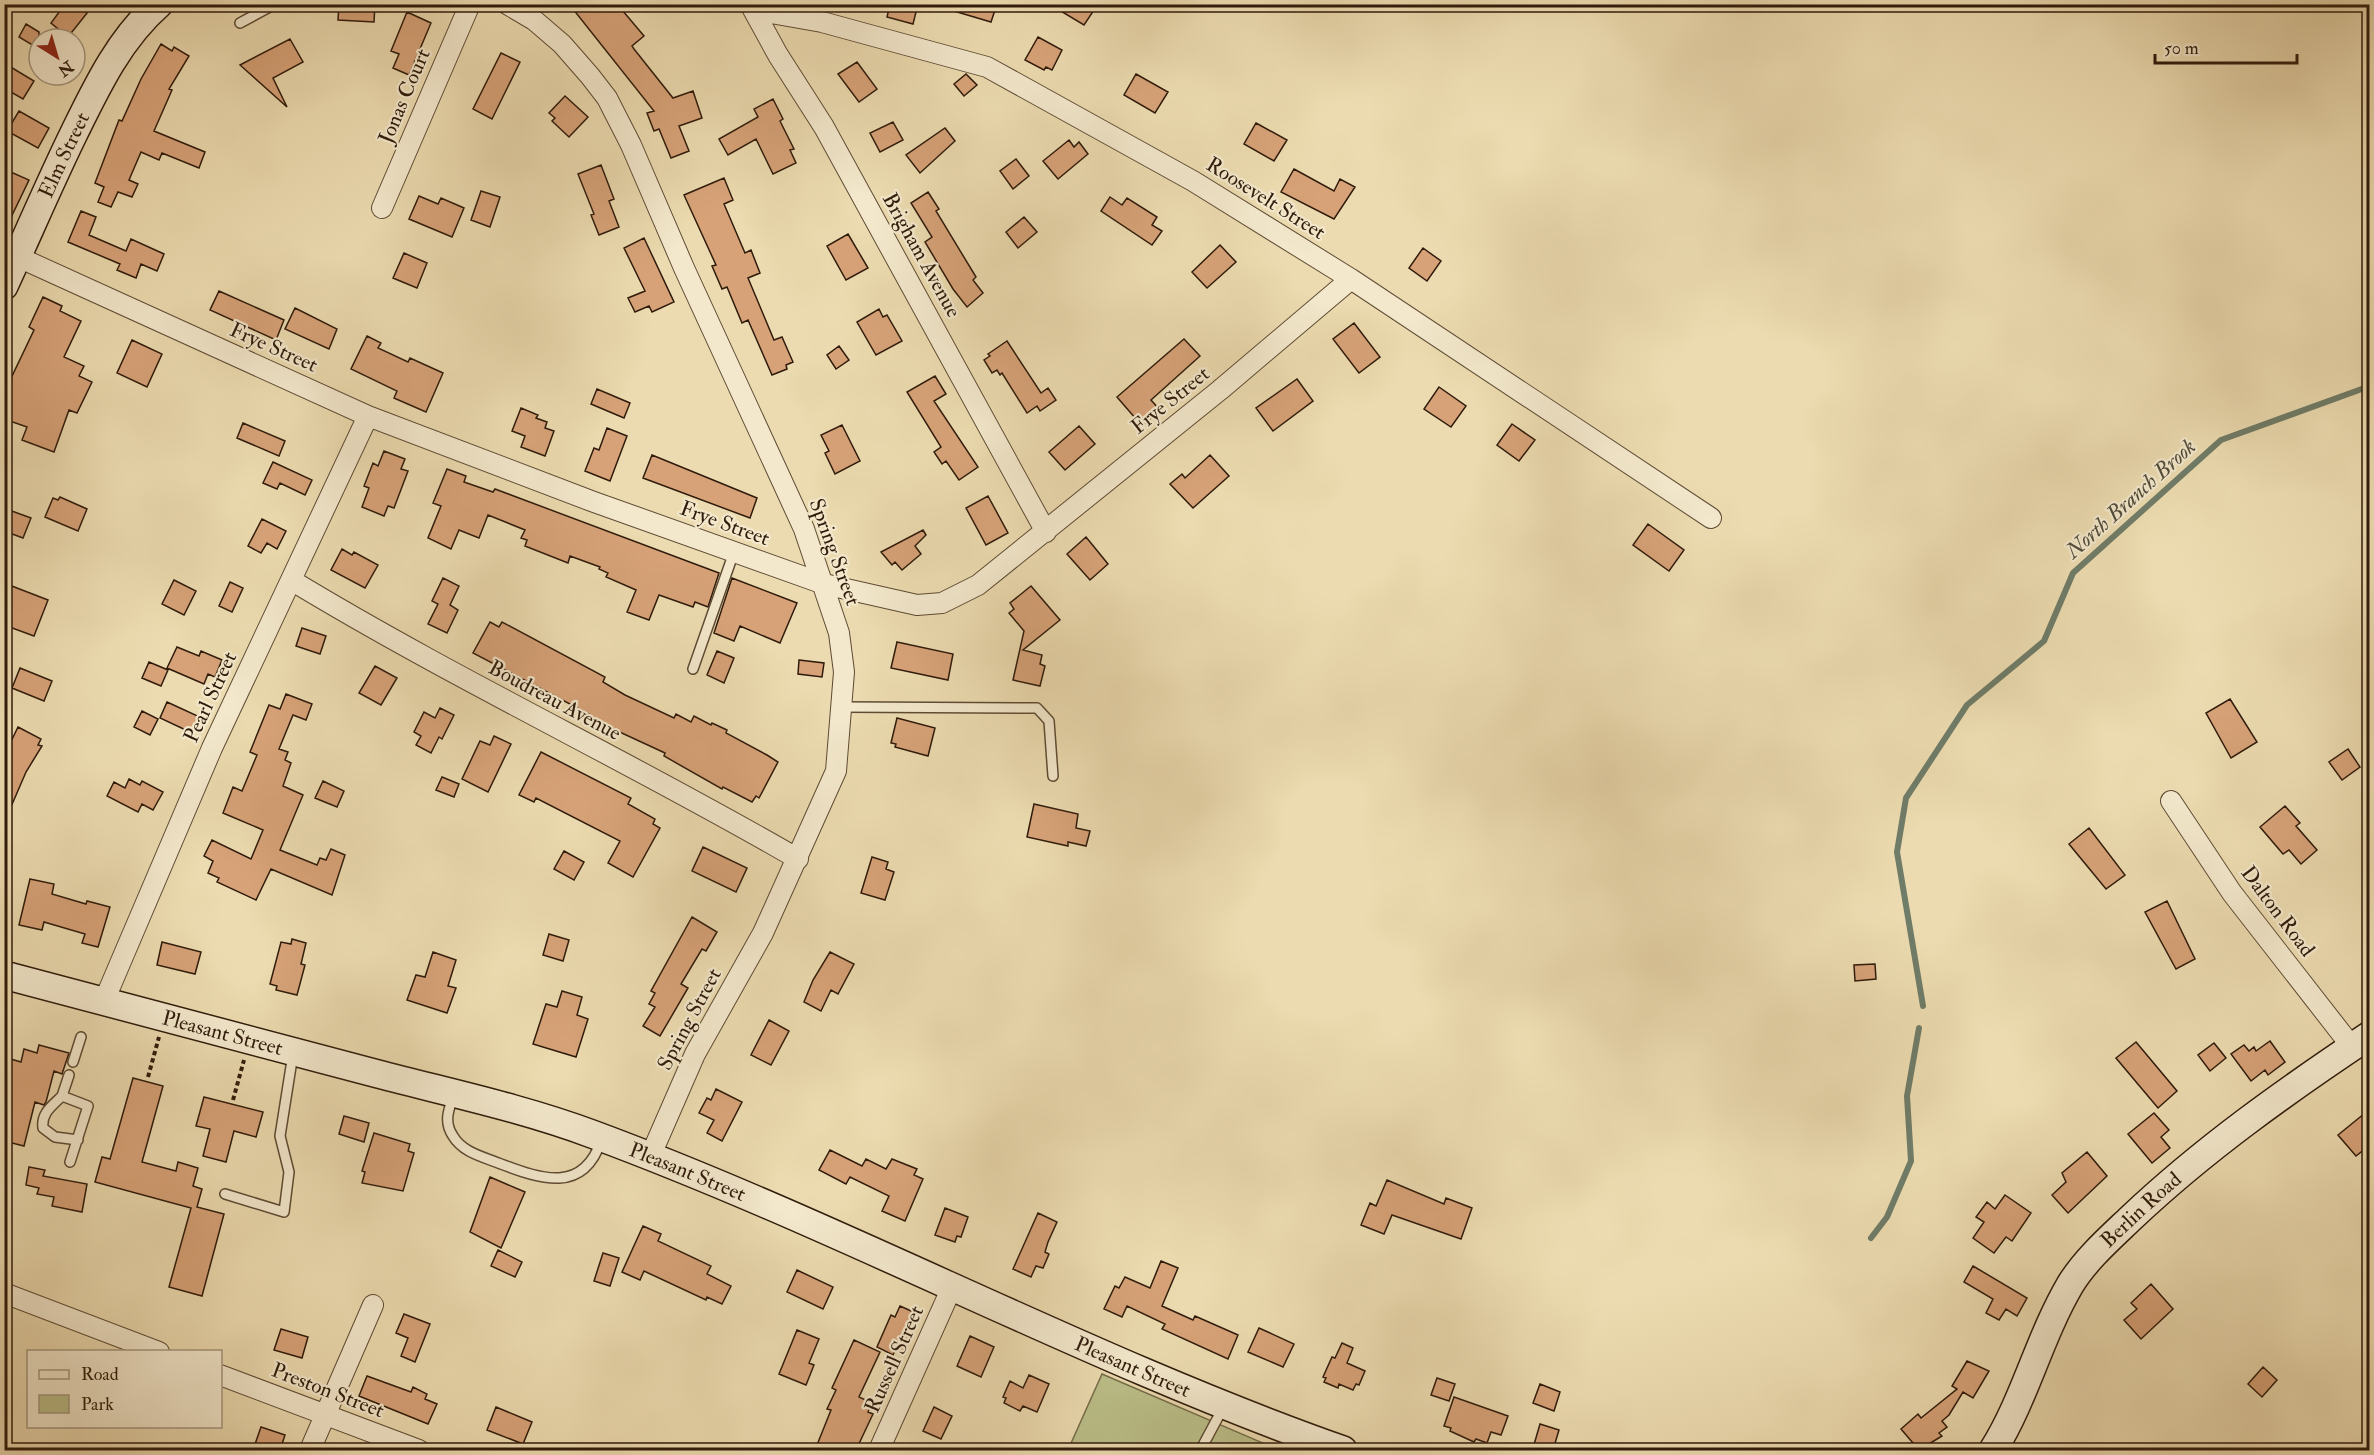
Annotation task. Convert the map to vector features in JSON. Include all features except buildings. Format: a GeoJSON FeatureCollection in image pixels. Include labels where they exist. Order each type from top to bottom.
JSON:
{"type":"FeatureCollection","features":[{"type":"Feature","properties":{"kind":"street","name":"Elm Street"},"geometry":{"type":"LineString","coordinates":[[4,286],[58,165],[105,73],[117,52],[159,4]]}},
{"type":"Feature","properties":{"kind":"street","name":"Jonas Court"},"geometry":{"type":"LineString","coordinates":[[382,208],[470,4]]}},
{"type":"Feature","properties":{"kind":"street","name":"Spring Street"},"geometry":{"type":"LineString","coordinates":[[507,4],[534,20],[562,45],[607,98],[631,145],[684,268],[804,529],[839,633],[844,672],[843,707],[836,771],[763,933],[695,1054],[650,1157]]}},
{"type":"Feature","properties":{"kind":"street","name":"Roosevelt Street"},"geometry":{"type":"LineString","coordinates":[[752,7],[822,22],[987,67],[1193,181],[1351,279],[1711,518]]}},
{"type":"Feature","properties":{"kind":"street","name":"Brigham Avenue"},"geometry":{"type":"LineString","coordinates":[[752,7],[778,55],[824,127],[1046,532]]}},
{"type":"Feature","properties":{"kind":"street","name":"Frye Street"},"geometry":{"type":"LineString","coordinates":[[18,257],[368,416],[594,502],[824,584],[917,605],[942,603],[978,585],[1046,532],[1351,279]]}},
{"type":"Feature","properties":{"kind":"street","name":"Pearl Street"},"geometry":{"type":"LineString","coordinates":[[104,1001],[212,748],[368,416]]}},
{"type":"Feature","properties":{"kind":"street","name":"Boudreau Avenue"},"geometry":{"type":"LineString","coordinates":[[291,580],[587,746],[705,805],[798,859]]}},
{"type":"Feature","properties":{"kind":"street","name":"Dalton Road"},"geometry":{"type":"LineString","coordinates":[[2172,801],[2232,893],[2361,1041]]}},
{"type":"Feature","properties":{"kind":"street","name":"Pleasant Street"},"geometry":{"type":"LineString","coordinates":[[4,975],[293,1052],[455,1092],[546,1118],[650,1157],[1224,1406],[1343,1450]]}},
{"type":"Feature","properties":{"kind":"street","name":"Berlin Road"},"geometry":{"type":"LineString","coordinates":[[1993,1450],[2007,1423],[2045,1333],[2070,1286],[2096,1253],[2196,1160],[2361,1041]]}},
{"type":"Feature","properties":{"kind":"street","name":"Russell Street"},"geometry":{"type":"LineString","coordinates":[[879,1450],[952,1287]]}},
{"type":"Feature","properties":{"kind":"street"},"geometry":{"type":"LineString","coordinates":[[4,1293],[154,1350]]}},
{"type":"Feature","properties":{"kind":"street"},"geometry":{"type":"LineString","coordinates":[[310,1450],[373,1305]]}},
{"type":"Feature","properties":{"kind":"street","name":"Preston Street"},"geometry":{"type":"LineString","coordinates":[[222,1376],[418,1450]]}},
{"type":"Feature","properties":{"kind":"lane"},"geometry":{"type":"LineString","coordinates":[[240,23],[274,4]]}},
{"type":"Feature","properties":{"kind":"lane"},"geometry":{"type":"LineString","coordinates":[[693,669],[734,552]]}},
{"type":"Feature","properties":{"kind":"lane"},"geometry":{"type":"LineString","coordinates":[[843,707],[1037,708],[1049,721],[1053,776]]}},
{"type":"Feature","properties":{"kind":"lane"},"geometry":{"type":"LineString","coordinates":[[73,1062],[81,1037]]}},
{"type":"Feature","properties":{"kind":"lane"},"geometry":{"type":"LineString","coordinates":[[225,1194],[284,1212],[289,1172],[280,1136],[293,1052]]}},
{"type":"Feature","properties":{"kind":"lane"},"geometry":{"type":"LineString","coordinates":[[69,1075],[62,1096],[48,1109],[42,1120],[43,1128],[55,1137],[78,1140]]}},
{"type":"Feature","properties":{"kind":"lane"},"geometry":{"type":"LineString","coordinates":[[455,1092],[446,1117],[452,1136],[466,1150],[541,1179],[567,1177],[576,1172],[595,1159],[602,1138]]}},
{"type":"Feature","properties":{"kind":"lane"},"geometry":{"type":"LineString","coordinates":[[62,1096],[88,1106],[70,1162]]}},
{"type":"Feature","properties":{"kind":"lane"},"geometry":{"type":"LineString","coordinates":[[1202,1450],[1224,1406]]}},
{"type":"Feature","properties":{"kind":"path"},"geometry":{"type":"LineString","coordinates":[[148,1077],[160,1033]]}},
{"type":"Feature","properties":{"kind":"path"},"geometry":{"type":"LineString","coordinates":[[233,1100],[245,1056]]}},
{"type":"Feature","properties":{"kind":"green space"},"geometry":{"type":"Polygon","coordinates":[[[1102,1374],[1279,1450],[1068,1450],[1102,1374]]]}},
{"type":"Feature","properties":{"kind":"waterway","name":"North Branch Brook"},"geometry":{"type":"LineString","coordinates":[[1923,1006],[1897,852],[1906,798],[1967,705],[2044,641],[2073,573],[2221,440],[2370,386]]}},
{"type":"Feature","properties":{"kind":"waterway","name":"North Branch Brook"},"geometry":{"type":"LineString","coordinates":[[1871,1238],[1887,1217],[1911,1161],[1907,1096],[1919,1028]]}}]}
